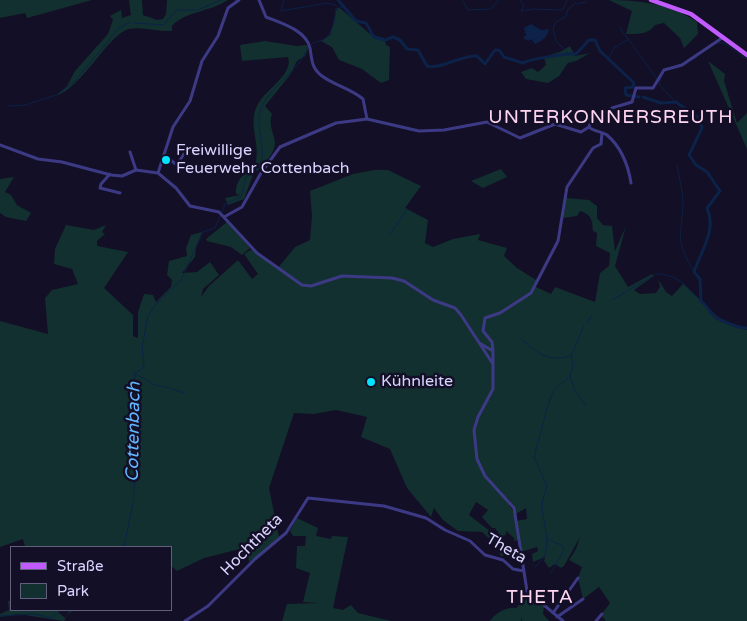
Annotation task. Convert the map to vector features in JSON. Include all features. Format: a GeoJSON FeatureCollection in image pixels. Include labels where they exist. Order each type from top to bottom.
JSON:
{"type":"FeatureCollection","features":[{"type":"Feature","properties":{"kind":"main road"},"geometry":{"type":"LineString","coordinates":[[651,0],[684,10],[747,55]]}},
{"type":"Feature","properties":{"kind":"street"},"geometry":{"type":"LineString","coordinates":[[158,173],[173,127],[190,101],[202,61],[218,36],[227,10],[239,0]]}},
{"type":"Feature","properties":{"kind":"street"},"geometry":{"type":"LineString","coordinates":[[259,0],[266,17],[287,25],[305,38],[310,47],[312,64],[321,76],[363,99],[367,119]]}},
{"type":"Feature","properties":{"kind":"street"},"geometry":{"type":"LineString","coordinates":[[714,30],[715,41]]}},
{"type":"Feature","properties":{"kind":"street"},"geometry":{"type":"LineString","coordinates":[[224,217],[242,207],[271,157],[284,144],[336,123],[367,119],[419,131],[444,130],[487,122],[520,138],[555,124],[578,132],[589,127],[592,119],[612,108],[628,105],[632,102],[634,92],[639,87],[653,88],[664,70],[682,65],[721,37]]}},
{"type":"Feature","properties":{"kind":"street"},"geometry":{"type":"LineString","coordinates":[[589,127],[614,141],[622,153],[632,183]]}},
{"type":"Feature","properties":{"kind":"street"},"geometry":{"type":"LineString","coordinates":[[524,572],[514,508],[485,476],[477,459],[474,430],[478,417],[494,389],[492,342],[483,331],[485,318],[500,314],[531,293],[558,241],[567,187],[593,148],[601,144],[602,133]]}},
{"type":"Feature","properties":{"kind":"street"},"geometry":{"type":"LineString","coordinates":[[0,145],[38,159],[62,162],[110,174],[122,176],[136,170],[158,173],[176,188],[192,207],[215,210],[224,217],[257,253],[302,285],[311,286],[342,276],[404,281],[433,300],[455,308],[493,364]]}},
{"type":"Feature","properties":{"kind":"street"},"geometry":{"type":"LineString","coordinates":[[164,155],[178,166],[185,152],[180,146]]}},
{"type":"Feature","properties":{"kind":"street"},"geometry":{"type":"LineString","coordinates":[[130,152],[136,170]]}},
{"type":"Feature","properties":{"kind":"street"},"geometry":{"type":"LineString","coordinates":[[110,174],[101,184],[100,188],[120,193]]}},
{"type":"Feature","properties":{"kind":"street"},"geometry":{"type":"LineString","coordinates":[[478,343],[493,351]]}},
{"type":"Feature","properties":{"kind":"street","name":"Hochtheta"},"geometry":{"type":"LineString","coordinates":[[185,621],[202,611],[255,558],[288,531],[308,498],[384,506],[432,520]]}},
{"type":"Feature","properties":{"kind":"street","name":"Theta"},"geometry":{"type":"LineString","coordinates":[[432,520],[445,530],[470,541],[485,555],[503,560],[513,570],[524,572],[528,593],[562,621]]}},
{"type":"Feature","properties":{"kind":"street"},"geometry":{"type":"LineString","coordinates":[[553,613],[578,578]]}},
{"type":"Feature","properties":{"kind":"street"},"geometry":{"type":"LineString","coordinates":[[557,617],[583,599]]}},
{"type":"Feature","properties":{"kind":"street"},"geometry":{"type":"LineString","coordinates":[[596,621],[602,614]]}},
{"type":"Feature","properties":{"kind":"green space"},"geometry":{"type":"Polygon","coordinates":[[[0,0],[92,0],[27,18],[25,13],[0,18],[0,0]]]}},
{"type":"Feature","properties":{"kind":"green space"},"geometry":{"type":"Polygon","coordinates":[[[129,0],[142,0],[143,15],[157,20],[163,19],[166,14],[167,0],[228,0],[184,17],[172,26],[172,31],[134,28],[121,33],[76,82],[66,91],[56,96],[67,86],[75,71],[108,34],[113,20],[110,16],[121,10],[122,18],[131,15],[129,0]]]}},
{"type":"Feature","properties":{"kind":"green space"},"geometry":{"type":"Polygon","coordinates":[[[609,0],[643,2],[666,7],[697,22],[698,34],[684,48],[680,38],[664,23],[655,25],[646,32],[626,34],[632,11],[609,0]]]}},
{"type":"Feature","properties":{"kind":"green space"},"geometry":{"type":"Polygon","coordinates":[[[337,8],[340,8],[370,34],[384,38],[386,45],[390,47],[389,80],[381,83],[362,69],[339,60],[332,47],[321,41],[330,35],[337,8]]]}},
{"type":"Feature","properties":{"kind":"green space"},"geometry":{"type":"Polygon","coordinates":[[[265,41],[297,46],[307,45],[309,47],[305,56],[297,61],[290,75],[265,106],[272,114],[271,125],[275,147],[266,162],[257,171],[254,168],[257,151],[254,127],[255,112],[262,98],[283,75],[289,63],[288,57],[242,61],[240,45],[265,41]]]}},
{"type":"Feature","properties":{"kind":"green space"},"geometry":{"type":"Polygon","coordinates":[[[570,46],[575,56],[590,53],[568,63],[559,76],[548,83],[526,79],[521,72],[532,68],[538,72],[546,65],[544,57],[570,46]]]}},
{"type":"Feature","properties":{"kind":"green space"},"geometry":{"type":"Polygon","coordinates":[[[708,61],[725,74],[724,81],[737,123],[747,113],[747,149],[708,61]]]}},
{"type":"Feature","properties":{"kind":"green space"},"geometry":{"type":"Polygon","coordinates":[[[501,169],[507,177],[483,188],[471,181],[501,169]]]}},
{"type":"Feature","properties":{"kind":"green space"},"geometry":{"type":"Polygon","coordinates":[[[374,170],[388,170],[421,186],[405,208],[428,220],[425,243],[433,247],[453,239],[480,234],[478,240],[507,248],[504,256],[517,268],[536,280],[536,287],[551,294],[555,287],[595,302],[600,273],[609,266],[610,253],[596,246],[597,233],[593,231],[592,221],[587,214],[580,211],[577,216],[563,218],[566,198],[589,200],[597,206],[597,218],[603,225],[612,226],[615,251],[626,226],[615,266],[628,287],[652,274],[654,276],[634,290],[640,294],[656,293],[660,287],[658,279],[666,292],[672,296],[683,284],[718,317],[747,330],[747,621],[606,621],[601,615],[610,603],[599,587],[583,599],[578,578],[582,567],[569,560],[576,549],[580,537],[564,566],[561,568],[555,564],[549,568],[544,561],[545,557],[533,562],[532,554],[538,551],[537,547],[521,552],[517,521],[527,519],[526,508],[516,514],[508,498],[506,500],[515,514],[518,540],[514,541],[514,538],[506,531],[502,538],[495,528],[492,528],[482,517],[488,510],[476,502],[469,515],[504,542],[504,556],[501,556],[494,543],[482,532],[458,531],[443,520],[434,508],[431,517],[407,488],[390,449],[361,437],[367,417],[336,410],[314,414],[294,413],[269,488],[279,537],[250,563],[244,548],[204,558],[177,571],[172,567],[172,546],[25,546],[23,539],[0,547],[0,321],[48,334],[45,298],[52,290],[78,284],[72,269],[54,264],[55,249],[66,225],[94,230],[106,225],[102,232],[105,234],[97,241],[97,246],[128,252],[104,288],[133,315],[133,336],[138,338],[138,312],[144,294],[153,295],[156,302],[171,287],[172,280],[167,275],[169,261],[187,256],[186,248],[191,235],[202,232],[196,247],[195,257],[182,273],[197,272],[210,262],[219,275],[203,289],[201,297],[209,286],[238,260],[252,279],[258,274],[244,254],[252,249],[277,269],[295,247],[310,240],[312,216],[310,191],[353,174],[374,170]]]}},
{"type":"Feature","properties":{"kind":"green space"},"geometry":{"type":"Polygon","coordinates":[[[249,172],[253,175],[244,199],[228,205],[225,198],[240,195],[236,194],[237,184],[243,175],[249,172]]]}},
{"type":"Feature","properties":{"kind":"green space"},"geometry":{"type":"Polygon","coordinates":[[[14,177],[5,192],[11,195],[17,205],[31,213],[26,221],[6,217],[0,213],[0,179],[14,177]]]}},
{"type":"Feature","properties":{"kind":"green space"},"geometry":{"type":"Polygon","coordinates":[[[227,222],[250,248],[242,255],[231,247],[207,241],[206,239],[227,222]]]}},
{"type":"Feature","properties":{"kind":"green space"},"geometry":{"type":"Polygon","coordinates":[[[297,518],[318,528],[316,536],[331,539],[332,536],[348,537],[333,608],[343,610],[351,605],[358,613],[391,621],[282,621],[287,604],[319,603],[303,602],[310,573],[296,568],[297,546],[305,546],[306,536],[293,536],[290,531],[297,518]]]}},
{"type":"Feature","properties":{"kind":"green space"},"geometry":{"type":"Polygon","coordinates":[[[528,595],[544,607],[543,614],[549,621],[522,621],[521,617],[521,621],[490,621],[501,611],[516,608],[528,595]]]}},
{"type":"Feature","properties":{"kind":"green space"},"geometry":{"type":"Polygon","coordinates":[[[8,601],[10,601],[10,611],[60,611],[58,612],[65,618],[69,611],[72,611],[64,621],[18,614],[0,617],[0,614],[9,610],[8,601]]]}},
{"type":"Feature","properties":{"kind":"water"},"geometry":{"type":"Polygon","coordinates":[[[531,24],[541,30],[549,29],[544,39],[535,44],[531,39],[528,41],[523,38],[526,35],[524,28],[531,24]]]}},
{"type":"Feature","properties":{"kind":"waterway"},"geometry":{"type":"LineString","coordinates":[[134,23],[163,25],[177,10],[198,10],[221,0]]}},
{"type":"Feature","properties":{"kind":"waterway"},"geometry":{"type":"LineString","coordinates":[[284,0],[281,11],[327,3],[337,7]]}},
{"type":"Feature","properties":{"kind":"waterway"},"geometry":{"type":"LineString","coordinates":[[338,0],[356,21],[366,23],[374,37],[385,40],[393,37],[400,40],[407,49],[418,50],[427,66],[432,67],[471,56],[477,56],[485,64],[495,50],[499,50],[504,57],[523,63],[565,54],[576,54],[589,40],[595,40],[600,51],[634,83],[633,87],[625,88],[626,95],[639,97]]}},
{"type":"Feature","properties":{"kind":"waterway"},"geometry":{"type":"LineString","coordinates":[[462,0],[468,10],[491,9],[499,0]]}},
{"type":"Feature","properties":{"kind":"waterway"},"geometry":{"type":"LineString","coordinates":[[520,0],[524,5],[521,11],[533,9],[559,10],[563,9],[567,0]]}},
{"type":"Feature","properties":{"kind":"waterway"},"geometry":{"type":"LineString","coordinates":[[577,4],[586,2]]}},
{"type":"Feature","properties":{"kind":"waterway"},"geometry":{"type":"LineString","coordinates":[[568,53],[556,41],[553,28],[556,22],[566,16],[568,9],[576,3]]}},
{"type":"Feature","properties":{"kind":"waterway","name":"Cottenbach"},"geometry":{"type":"LineString","coordinates":[[311,45],[326,38],[333,26],[335,9],[344,7]]}},
{"type":"Feature","properties":{"kind":"waterway"},"geometry":{"type":"LineString","coordinates":[[111,37],[119,28],[130,22]]}},
{"type":"Feature","properties":{"kind":"waterway"},"geometry":{"type":"LineString","coordinates":[[620,28],[658,80]]}},
{"type":"Feature","properties":{"kind":"waterway"},"geometry":{"type":"LineString","coordinates":[[58,94],[75,81],[110,39]]}},
{"type":"Feature","properties":{"kind":"waterway"},"geometry":{"type":"LineString","coordinates":[[609,57],[614,48],[629,39]]}},
{"type":"Feature","properties":{"kind":"waterway"},"geometry":{"type":"LineString","coordinates":[[717,43],[724,43],[747,59]]}},
{"type":"Feature","properties":{"kind":"waterway","name":"Cottenbach"},"geometry":{"type":"LineString","coordinates":[[222,212],[225,204],[241,197],[246,177],[255,171],[260,164],[262,148],[259,121],[263,103],[298,65],[308,47]]}},
{"type":"Feature","properties":{"kind":"waterway"},"geometry":{"type":"LineString","coordinates":[[677,68],[697,57]]}},
{"type":"Feature","properties":{"kind":"waterway"},"geometry":{"type":"LineString","coordinates":[[661,77],[659,84],[675,102]]}},
{"type":"Feature","properties":{"kind":"waterway"},"geometry":{"type":"LineString","coordinates":[[8,106],[25,105],[56,95]]}},
{"type":"Feature","properties":{"kind":"waterway"},"geometry":{"type":"LineString","coordinates":[[643,97],[661,103],[676,102],[699,118],[702,128],[689,155],[696,165],[707,172],[720,191],[707,208],[710,216],[709,232],[694,272],[700,279],[701,301],[714,316],[730,324],[747,328]]}},
{"type":"Feature","properties":{"kind":"waterway"},"geometry":{"type":"LineString","coordinates":[[677,165],[683,199],[681,239],[684,252],[694,272]]}},
{"type":"Feature","properties":{"kind":"waterway"},"geometry":{"type":"LineString","coordinates":[[390,234],[408,208]]}},
{"type":"Feature","properties":{"kind":"waterway","name":"Cottenbach"},"geometry":{"type":"LineString","coordinates":[[135,373],[142,369],[144,364],[142,348],[148,316],[157,303],[181,280],[203,232],[215,228],[220,216]]}},
{"type":"Feature","properties":{"kind":"waterway"},"geometry":{"type":"LineString","coordinates":[[656,274],[670,276],[682,282],[701,301]]}},
{"type":"Feature","properties":{"kind":"waterway"},"geometry":{"type":"LineString","coordinates":[[612,300],[653,276]]}},
{"type":"Feature","properties":{"kind":"waterway"},"geometry":{"type":"LineString","coordinates":[[587,323],[592,315]]}},
{"type":"Feature","properties":{"kind":"waterway"},"geometry":{"type":"LineString","coordinates":[[535,567],[541,561],[547,546],[542,506],[547,486],[534,457],[548,405],[554,390],[570,376],[573,366],[571,356],[584,326]]}},
{"type":"Feature","properties":{"kind":"waterway"},"geometry":{"type":"LineString","coordinates":[[521,339],[538,353],[549,357],[563,358],[571,356]]}},
{"type":"Feature","properties":{"kind":"waterway","name":"Cottenbach"},"geometry":{"type":"LineString","coordinates":[[133,500],[138,446],[131,435],[135,373]]}},
{"type":"Feature","properties":{"kind":"waterway"},"geometry":{"type":"LineString","coordinates":[[136,374],[155,385],[169,388]]}},
{"type":"Feature","properties":{"kind":"waterway"},"geometry":{"type":"LineString","coordinates":[[570,376],[575,391],[586,406]]}},
{"type":"Feature","properties":{"kind":"waterway"},"geometry":{"type":"LineString","coordinates":[[172,389],[185,393]]}},
{"type":"Feature","properties":{"kind":"waterway","name":"Cottenbach"},"geometry":{"type":"LineString","coordinates":[[124,546],[133,503]]}},
{"type":"Feature","properties":{"kind":"waterway"},"geometry":{"type":"LineString","coordinates":[[547,539],[563,546],[564,550],[551,573]]}},
{"type":"Feature","properties":{"kind":"waterway"},"geometry":{"type":"LineString","coordinates":[[523,605],[527,596]]}},
{"type":"Feature","properties":{"kind":"waterway"},"geometry":{"type":"LineString","coordinates":[[0,616],[35,614],[52,618],[58,613]]}},
{"type":"Feature","properties":{"kind":"place","name":"Freiwillige Feuerwehr Cottenbach"},"geometry":{"type":"Point","coordinates":[166,160]}},
{"type":"Feature","properties":{"kind":"place","name":"Kühnleite"},"geometry":{"type":"Point","coordinates":[371,382]}},
{"type":"Feature","properties":{"kind":"district","name":"UNTERKONNERSREUTH"},"geometry":{"type":"Point","coordinates":[611,118]}},
{"type":"Feature","properties":{"kind":"district","name":"THETA"},"geometry":{"type":"Point","coordinates":[540,598]}}]}
